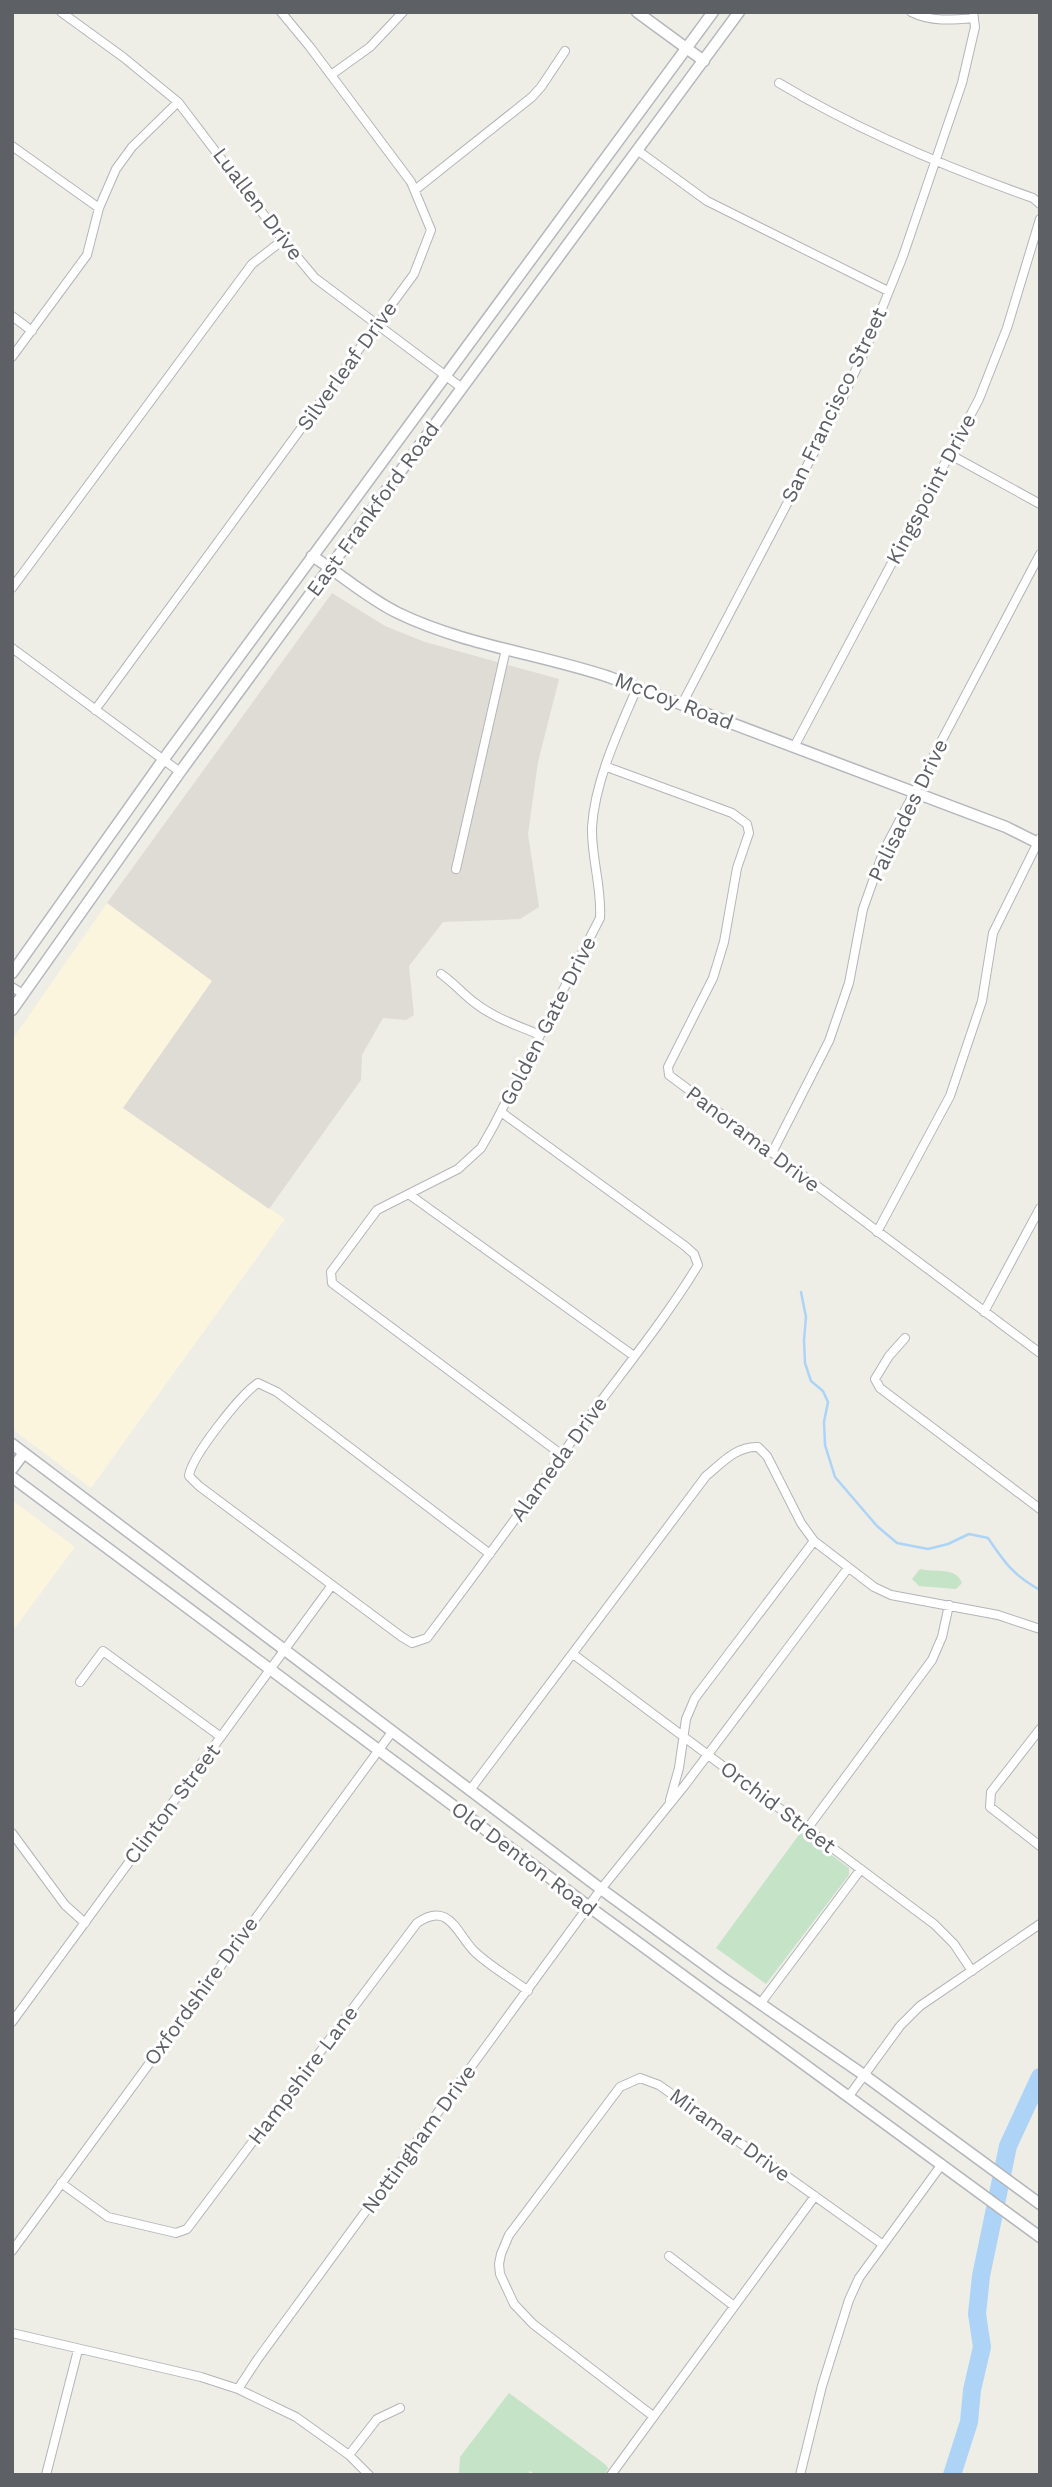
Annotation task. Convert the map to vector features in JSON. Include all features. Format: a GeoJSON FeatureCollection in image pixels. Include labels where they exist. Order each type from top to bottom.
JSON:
{"type":"FeatureCollection","features":[{"type":"Feature","properties":{"kind":"main road"},"geometry":{"type":"LineString","coordinates":[[637,12],[704,61]]}},
{"type":"Feature","properties":{"kind":"main road","name":"East Frankford Road"},"geometry":{"type":"LineString","coordinates":[[12,974],[163,760],[713,12]]}},
{"type":"Feature","properties":{"kind":"main road","name":"East Frankford Road"},"geometry":{"type":"LineString","coordinates":[[12,1010],[180,772],[739,12]]}},
{"type":"Feature","properties":{"kind":"main road","name":"McCoy Road"},"geometry":{"type":"LineString","coordinates":[[312,556],[395,611],[449,633],[570,664],[682,704],[1039,842]]}},
{"type":"Feature","properties":{"kind":"main road","name":"Old Denton Road"},"geometry":{"type":"LineString","coordinates":[[12,1444],[601,1889],[864,2075],[1040,2204]]}},
{"type":"Feature","properties":{"kind":"main road"},"geometry":{"type":"LineString","coordinates":[[12,1469],[24,1453]]}},
{"type":"Feature","properties":{"kind":"main road","name":"Old Denton Road"},"geometry":{"type":"LineString","coordinates":[[12,1476],[588,1906],[1040,2237]]}},
{"type":"Feature","properties":{"kind":"street","name":"Luallen Drive"},"geometry":{"type":"LineString","coordinates":[[61,12],[123,57],[178,102],[315,278],[462,388]]}},
{"type":"Feature","properties":{"kind":"street","name":"Silverleaf Drive"},"geometry":{"type":"LineString","coordinates":[[95,710],[378,326],[414,274],[431,230],[415,190],[281,12]]}},
{"type":"Feature","properties":{"kind":"street"},"geometry":{"type":"LineString","coordinates":[[331,75],[370,47],[403,12]]}},
{"type":"Feature","properties":{"kind":"street"},"geometry":{"type":"LineString","coordinates":[[911,12],[948,20],[974,15]]}},
{"type":"Feature","properties":{"kind":"street","name":"San Francisco Street"},"geometry":{"type":"LineString","coordinates":[[682,704],[867,346],[962,83],[975,27],[974,15]]}},
{"type":"Feature","properties":{"kind":"street"},"geometry":{"type":"LineString","coordinates":[[415,190],[532,97],[565,51]]}},
{"type":"Feature","properties":{"kind":"street"},"geometry":{"type":"LineString","coordinates":[[779,83],[934,162],[1033,198],[1040,204]]}},
{"type":"Feature","properties":{"kind":"street"},"geometry":{"type":"LineString","coordinates":[[12,357],[87,255],[99,208],[116,169],[132,147],[178,102]]}},
{"type":"Feature","properties":{"kind":"street"},"geometry":{"type":"LineString","coordinates":[[12,145],[99,208]]}},
{"type":"Feature","properties":{"kind":"street"},"geometry":{"type":"LineString","coordinates":[[637,150],[707,201],[888,291]]}},
{"type":"Feature","properties":{"kind":"street","name":"Kingspoint Drive"},"geometry":{"type":"LineString","coordinates":[[794,747],[979,399],[1007,328],[1040,219]]}},
{"type":"Feature","properties":{"kind":"street"},"geometry":{"type":"LineString","coordinates":[[12,589],[251,264],[283,240]]}},
{"type":"Feature","properties":{"kind":"street"},"geometry":{"type":"LineString","coordinates":[[12,316],[32,331]]}},
{"type":"Feature","properties":{"kind":"street"},"geometry":{"type":"LineString","coordinates":[[949,454],[1040,504]]}},
{"type":"Feature","properties":{"kind":"street","name":"Palisades Drive"},"geometry":{"type":"LineString","coordinates":[[772,1153],[829,1041],[849,983],[869,887],[884,850],[1040,554]]}},
{"type":"Feature","properties":{"kind":"street"},"geometry":{"type":"LineString","coordinates":[[12,648],[180,772]]}},
{"type":"Feature","properties":{"kind":"street"},"geometry":{"type":"LineString","coordinates":[[456,869],[506,649]]}},
{"type":"Feature","properties":{"kind":"street","name":"Golden Gate Drive"},"geometry":{"type":"LineString","coordinates":[[562,1455],[332,1283],[331,1272],[369,1219],[386,1205],[410,1195],[468,1161],[481,1149],[501,1112],[600,918],[601,898],[592,828],[595,804],[637,688]]}},
{"type":"Feature","properties":{"kind":"street","name":"Panorama Drive"},"geometry":{"type":"LineString","coordinates":[[607,767],[732,813],[747,824],[749,833],[737,868],[724,942],[713,978],[668,1067],[669,1075],[1040,1353]]}},
{"type":"Feature","properties":{"kind":"street"},"geometry":{"type":"LineString","coordinates":[[877,1231],[950,1096],[982,1001],[993,933],[1039,842]]}},
{"type":"Feature","properties":{"kind":"street"},"geometry":{"type":"LineString","coordinates":[[441,974],[456,984],[475,1003],[500,1018],[540,1035]]}},
{"type":"Feature","properties":{"kind":"street"},"geometry":{"type":"LineString","coordinates":[[12,987],[23,995]]}},
{"type":"Feature","properties":{"kind":"street","name":"Alameda Drive"},"geometry":{"type":"LineString","coordinates":[[332,1585],[412,1643],[427,1638],[679,1297],[698,1265],[694,1254],[685,1247],[501,1112]]}},
{"type":"Feature","properties":{"kind":"street"},"geometry":{"type":"LineString","coordinates":[[410,1195],[634,1356]]}},
{"type":"Feature","properties":{"kind":"street"},"geometry":{"type":"LineString","coordinates":[[984,1312],[1040,1208]]}},
{"type":"Feature","properties":{"kind":"street"},"geometry":{"type":"LineString","coordinates":[[905,1338],[889,1356],[875,1379],[880,1388],[1040,1509]]}},
{"type":"Feature","properties":{"kind":"street"},"geometry":{"type":"LineString","coordinates":[[332,1585],[189,1476],[190,1466],[216,1430],[249,1389],[258,1383],[267,1387],[490,1554]]}},
{"type":"Feature","properties":{"kind":"street"},"geometry":{"type":"LineString","coordinates":[[470,1790],[706,1476],[748,1447],[758,1447],[767,1456],[801,1523],[814,1541],[874,1587],[891,1595],[998,1615],[1040,1629]]}},
{"type":"Feature","properties":{"kind":"street"},"geometry":{"type":"LineString","coordinates":[[669,1803],[679,1768],[686,1719],[695,1698],[814,1541]]}},
{"type":"Feature","properties":{"kind":"street","name":"Nottingham Drive"},"geometry":{"type":"LineString","coordinates":[[238,2389],[588,1906],[708,1754],[848,1568]]}},
{"type":"Feature","properties":{"kind":"street","name":"Clinton Street"},"geometry":{"type":"LineString","coordinates":[[12,2022],[332,1585]]}},
{"type":"Feature","properties":{"kind":"street"},"geometry":{"type":"LineString","coordinates":[[807,1829],[932,1660],[942,1637],[949,1605]]}},
{"type":"Feature","properties":{"kind":"street"},"geometry":{"type":"LineString","coordinates":[[80,1682],[103,1651],[221,1737]]}},
{"type":"Feature","properties":{"kind":"street","name":"Orchid Street"},"geometry":{"type":"LineString","coordinates":[[573,1654],[934,1924],[954,1944],[971,1971]]}},
{"type":"Feature","properties":{"kind":"street"},"geometry":{"type":"LineString","coordinates":[[1040,1729],[991,1792],[990,1807],[1040,1846]]}},
{"type":"Feature","properties":{"kind":"street","name":"Oxfordshire Drive"},"geometry":{"type":"LineString","coordinates":[[12,2251],[392,1732]]}},
{"type":"Feature","properties":{"kind":"street"},"geometry":{"type":"LineString","coordinates":[[12,1833],[65,1905],[85,1923]]}},
{"type":"Feature","properties":{"kind":"street"},"geometry":{"type":"LineString","coordinates":[[760,2004],[861,1869]]}},
{"type":"Feature","properties":{"kind":"street","name":"Hampshire Lane"},"geometry":{"type":"LineString","coordinates":[[61,2183],[108,2217],[176,2233],[187,2229],[417,1923],[426,1917],[437,1916],[449,1920],[475,1952],[528,1991]]}},
{"type":"Feature","properties":{"kind":"street"},"geometry":{"type":"LineString","coordinates":[[849,2096],[900,2026],[912,2014],[1040,1924]]}},
{"type":"Feature","properties":{"kind":"street","name":"Miramar Drive"},"geometry":{"type":"LineString","coordinates":[[653,2416],[533,2324],[514,2304],[500,2274],[501,2253],[509,2235],[620,2087],[640,2078],[659,2084],[882,2244]]}},
{"type":"Feature","properties":{"kind":"street"},"geometry":{"type":"LineString","coordinates":[[800,2475],[822,2386],[849,2300],[859,2278],[942,2164]]}},
{"type":"Feature","properties":{"kind":"street"},"geometry":{"type":"LineString","coordinates":[[611,2475],[815,2196]]}},
{"type":"Feature","properties":{"kind":"street"},"geometry":{"type":"LineString","coordinates":[[669,2256],[734,2306]]}},
{"type":"Feature","properties":{"kind":"street"},"geometry":{"type":"LineString","coordinates":[[12,2333],[201,2377],[238,2389],[296,2417],[349,2455],[369,2475]]}},
{"type":"Feature","properties":{"kind":"street"},"geometry":{"type":"LineString","coordinates":[[48,2474],[78,2350]]}},
{"type":"Feature","properties":{"kind":"street"},"geometry":{"type":"LineString","coordinates":[[349,2455],[377,2419],[400,2408]]}},
{"type":"Feature","properties":{"kind":"shaded area"},"geometry":{"type":"Polygon","coordinates":[[[332,593],[385,626],[425,642],[559,679],[538,762],[528,834],[539,907],[520,919],[443,922],[409,966],[414,1015],[406,1020],[383,1018],[362,1055],[361,1080],[269,1209],[123,1108],[212,981],[107,903],[332,593]]]}},
{"type":"Feature","properties":{"kind":"shaded area"},"geometry":{"type":"Polygon","coordinates":[[[107,903],[212,981],[124,1108],[285,1219],[91,1488],[12,1429],[12,1040],[107,903]]]}},
{"type":"Feature","properties":{"kind":"shaded area"},"geometry":{"type":"Polygon","coordinates":[[[12,1500],[75,1547],[12,1632],[12,1500]]]}},
{"type":"Feature","properties":{"kind":"green space"},"geometry":{"type":"Polygon","coordinates":[[[920,1569],[950,1572],[962,1583],[956,1589],[919,1586],[912,1579],[920,1569]]]}},
{"type":"Feature","properties":{"kind":"green space"},"geometry":{"type":"Polygon","coordinates":[[[801,1832],[849,1868],[849,1875],[766,1984],[716,1948],[801,1832]]]}},
{"type":"Feature","properties":{"kind":"green space"},"geometry":{"type":"Polygon","coordinates":[[[509,2393],[606,2465],[608,2468],[605,2475],[536,2475],[530,2471],[527,2475],[459,2475],[460,2457],[509,2393]]]}},
{"type":"Feature","properties":{"kind":"waterway"},"geometry":{"type":"LineString","coordinates":[[801,1292],[806,1317],[805,1363],[811,1381],[823,1391],[828,1402],[824,1422],[825,1445],[835,1477],[877,1526],[897,1543],[928,1549],[948,1544],[969,1534],[988,1538],[1010,1568],[1040,1590]]}},
{"type":"Feature","properties":{"kind":"waterway"},"geometry":{"type":"LineString","coordinates":[[952,2475],[969,2422],[972,2390],[982,2347],[977,2314],[981,2276],[1008,2146],[1040,2077]]}}]}
